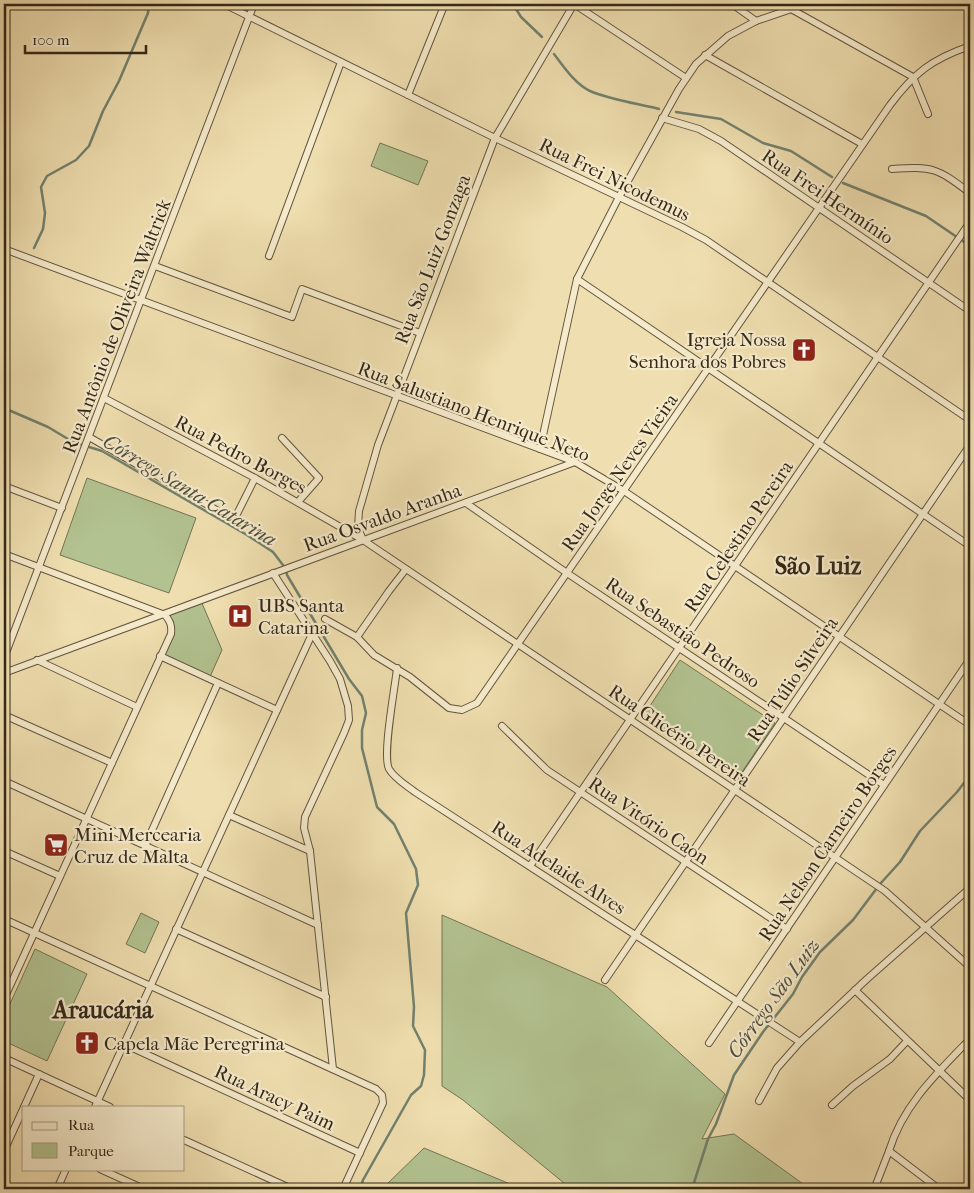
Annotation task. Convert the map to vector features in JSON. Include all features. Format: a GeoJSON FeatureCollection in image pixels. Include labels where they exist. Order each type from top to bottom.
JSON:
{"type":"FeatureCollection","features":[{"type":"Feature","properties":{"kind":"street","name":"Rua Frei Nicodemus"},"geometry":{"type":"LineString","coordinates":[[224,4],[706,240],[970,420]]}},
{"type":"Feature","properties":{"kind":"street","name":"Rua Antônio de Oliveira Waltrick"},"geometry":{"type":"LineString","coordinates":[[4,658],[254,4]]}},
{"type":"Feature","properties":{"kind":"street"},"geometry":{"type":"LineString","coordinates":[[574,4],[686,78]]}},
{"type":"Feature","properties":{"kind":"street","name":"Rua São Luiz Gonzaga"},"geometry":{"type":"LineString","coordinates":[[363,540],[358,528],[359,510],[369,472],[396,395],[495,138],[574,4]]}},
{"type":"Feature","properties":{"kind":"street"},"geometry":{"type":"LineString","coordinates":[[732,4],[756,20]]}},
{"type":"Feature","properties":{"kind":"street"},"geometry":{"type":"LineString","coordinates":[[540,448],[577,279],[618,197],[662,118],[686,78],[705,55],[728,36],[756,20],[806,4]]}},
{"type":"Feature","properties":{"kind":"street"},"geometry":{"type":"LineString","coordinates":[[408,95],[444,6]]}},
{"type":"Feature","properties":{"kind":"street"},"geometry":{"type":"LineString","coordinates":[[791,9],[913,77],[928,114]]}},
{"type":"Feature","properties":{"kind":"street","name":"Rua Jorge Neves Vieira"},"geometry":{"type":"LineString","coordinates":[[397,668],[415,680],[444,705],[455,710],[462,710],[477,703],[890,105],[913,77],[935,61],[970,46]]}},
{"type":"Feature","properties":{"kind":"street"},"geometry":{"type":"LineString","coordinates":[[705,55],[862,144]]}},
{"type":"Feature","properties":{"kind":"street"},"geometry":{"type":"LineString","coordinates":[[269,256],[341,62]]}},
{"type":"Feature","properties":{"kind":"street","name":"Rua Frei Hermínio"},"geometry":{"type":"LineString","coordinates":[[662,118],[685,124],[711,135],[970,311]]}},
{"type":"Feature","properties":{"kind":"street"},"geometry":{"type":"LineString","coordinates":[[892,169],[919,167],[936,170],[970,194]]}},
{"type":"Feature","properties":{"kind":"street","name":"Rua Celestino Pereira"},"geometry":{"type":"LineString","coordinates":[[530,866],[970,222]]}},
{"type":"Feature","properties":{"kind":"street","name":"Rua Salustiano Henrique Neto"},"geometry":{"type":"LineString","coordinates":[[4,249],[575,462],[624,491],[970,726]]}},
{"type":"Feature","properties":{"kind":"street"},"geometry":{"type":"LineString","coordinates":[[155,266],[292,317],[302,289],[420,333]]}},
{"type":"Feature","properties":{"kind":"street"},"geometry":{"type":"LineString","coordinates":[[577,279],[970,546]]}},
{"type":"Feature","properties":{"kind":"street","name":"Rua Pedro Borges"},"geometry":{"type":"LineString","coordinates":[[104,398],[255,478],[363,540]]}},
{"type":"Feature","properties":{"kind":"street"},"geometry":{"type":"LineString","coordinates":[[282,438],[319,478],[298,502]]}},
{"type":"Feature","properties":{"kind":"street"},"geometry":{"type":"LineString","coordinates":[[88,439],[234,520],[255,478]]}},
{"type":"Feature","properties":{"kind":"street","name":"Rua Túlio Silveira"},"geometry":{"type":"LineString","coordinates":[[606,980],[970,445]]}},
{"type":"Feature","properties":{"kind":"street","name":"Rua Osvaldo Aranha"},"geometry":{"type":"LineString","coordinates":[[4,673],[575,462]]}},
{"type":"Feature","properties":{"kind":"street"},"geometry":{"type":"LineString","coordinates":[[4,486],[62,508]]}},
{"type":"Feature","properties":{"kind":"street","name":"Rua Sebastião Pedroso"},"geometry":{"type":"LineString","coordinates":[[466,502],[567,573],[884,785]]}},
{"type":"Feature","properties":{"kind":"street","name":"Rua Glicério Pereira"},"geometry":{"type":"LineString","coordinates":[[363,540],[870,880],[885,891],[970,967]]}},
{"type":"Feature","properties":{"kind":"street"},"geometry":{"type":"LineString","coordinates":[[4,554],[165,614],[170,620],[172,627],[171,634],[6,990],[4,999]]}},
{"type":"Feature","properties":{"kind":"street"},"geometry":{"type":"LineString","coordinates":[[357,637],[406,569]]}},
{"type":"Feature","properties":{"kind":"street"},"geometry":{"type":"LineString","coordinates":[[276,572],[330,661],[342,686],[348,706],[348,720],[344,733],[305,817],[304,828],[310,851],[333,1069]]}},
{"type":"Feature","properties":{"kind":"street"},"geometry":{"type":"LineString","coordinates":[[325,619],[357,637],[374,655],[397,668]]}},
{"type":"Feature","properties":{"kind":"street"},"geometry":{"type":"LineString","coordinates":[[4,1058],[96,1104],[312,634]]}},
{"type":"Feature","properties":{"kind":"street"},"geometry":{"type":"LineString","coordinates":[[160,656],[277,710]]}},
{"type":"Feature","properties":{"kind":"street","name":"Rua Nelson Carneiro Borges"},"geometry":{"type":"LineString","coordinates":[[709,1043],[970,659]]}},
{"type":"Feature","properties":{"kind":"street"},"geometry":{"type":"LineString","coordinates":[[37,660],[137,707]]}},
{"type":"Feature","properties":{"kind":"street","name":"Rua Adelaide Alves"},"geometry":{"type":"LineString","coordinates":[[397,668],[387,753],[389,768],[394,775],[416,792],[800,1042]]}},
{"type":"Feature","properties":{"kind":"street"},"geometry":{"type":"LineString","coordinates":[[145,846],[218,683]]}},
{"type":"Feature","properties":{"kind":"street"},"geometry":{"type":"LineString","coordinates":[[4,715],[112,763]]}},
{"type":"Feature","properties":{"kind":"street","name":"Rua Vitório Caon"},"geometry":{"type":"LineString","coordinates":[[502,726],[542,766],[787,929]]}},
{"type":"Feature","properties":{"kind":"street"},"geometry":{"type":"LineString","coordinates":[[4,781],[318,925]]}},
{"type":"Feature","properties":{"kind":"street"},"geometry":{"type":"LineString","coordinates":[[229,815],[310,851]]}},
{"type":"Feature","properties":{"kind":"street"},"geometry":{"type":"LineString","coordinates":[[4,850],[60,876]]}},
{"type":"Feature","properties":{"kind":"street"},"geometry":{"type":"LineString","coordinates":[[759,1101],[778,1068],[800,1042],[855,990],[970,888]]}},
{"type":"Feature","properties":{"kind":"street"},"geometry":{"type":"LineString","coordinates":[[4,919],[376,1089],[382,1095],[383,1103],[343,1189]]}},
{"type":"Feature","properties":{"kind":"street"},"geometry":{"type":"LineString","coordinates":[[176,929],[326,997]]}},
{"type":"Feature","properties":{"kind":"street"},"geometry":{"type":"LineString","coordinates":[[855,990],[970,1100]]}},
{"type":"Feature","properties":{"kind":"street"},"geometry":{"type":"LineString","coordinates":[[875,1187],[900,1121],[939,1071],[970,1039]]}},
{"type":"Feature","properties":{"kind":"street"},"geometry":{"type":"LineString","coordinates":[[832,1105],[853,1086],[886,1063],[907,1041]]}},
{"type":"Feature","properties":{"kind":"street","name":"Rua Aracy Paim"},"geometry":{"type":"LineString","coordinates":[[124,1044],[360,1152]]}},
{"type":"Feature","properties":{"kind":"street"},"geometry":{"type":"LineString","coordinates":[[24,1106],[39,1074]]}},
{"type":"Feature","properties":{"kind":"street"},"geometry":{"type":"LineString","coordinates":[[4,1151],[22,1111]]}},
{"type":"Feature","properties":{"kind":"street"},"geometry":{"type":"LineString","coordinates":[[185,1140],[292,1189]]}},
{"type":"Feature","properties":{"kind":"street"},"geometry":{"type":"LineString","coordinates":[[888,1151],[939,1189]]}},
{"type":"Feature","properties":{"kind":"street"},"geometry":{"type":"LineString","coordinates":[[57,1189],[66,1170]]}},
{"type":"Feature","properties":{"kind":"street"},"geometry":{"type":"LineString","coordinates":[[102,1170],[144,1189]]}},
{"type":"Feature","properties":{"kind":"green space"},"geometry":{"type":"Polygon","coordinates":[[[380,143],[428,161],[418,185],[371,166],[380,143]]]}},
{"type":"Feature","properties":{"kind":"green space"},"geometry":{"type":"Polygon","coordinates":[[[87,478],[196,518],[169,593],[60,555],[87,478]]]}},
{"type":"Feature","properties":{"kind":"green space"},"geometry":{"type":"Polygon","coordinates":[[[201,601],[222,650],[209,679],[160,656],[171,634],[165,615],[201,601]]]}},
{"type":"Feature","properties":{"kind":"green space"},"geometry":{"type":"Polygon","coordinates":[[[680,660],[775,723],[738,778],[644,715],[680,660]]]}},
{"type":"Feature","properties":{"kind":"green space"},"geometry":{"type":"Polygon","coordinates":[[[141,913],[159,922],[145,953],[126,944],[141,913]]]}},
{"type":"Feature","properties":{"kind":"green space"},"geometry":{"type":"Polygon","coordinates":[[[442,915],[607,987],[725,1094],[702,1139],[734,1134],[810,1189],[563,1189],[570,1188],[463,1100],[442,1086],[442,915]]]}},
{"type":"Feature","properties":{"kind":"green space"},"geometry":{"type":"Polygon","coordinates":[[[35,949],[87,974],[47,1061],[4,1041],[4,1017],[35,949]]]}},
{"type":"Feature","properties":{"kind":"green space"},"geometry":{"type":"Polygon","coordinates":[[[424,1148],[522,1189],[382,1189],[424,1148]]]}},
{"type":"Feature","properties":{"kind":"waterway"},"geometry":{"type":"LineString","coordinates":[[34,248],[43,229],[45,213],[41,187],[47,176],[76,160],[89,146],[148,13],[149,4]]}},
{"type":"Feature","properties":{"kind":"waterway","name":"Córrego São Luiz"},"geometry":{"type":"LineString","coordinates":[[513,4],[521,17],[542,37]]}},
{"type":"Feature","properties":{"kind":"waterway","name":"Córrego São Luiz"},"geometry":{"type":"LineString","coordinates":[[554,54],[575,80],[590,91],[614,99],[659,109]]}},
{"type":"Feature","properties":{"kind":"waterway","name":"Córrego São Luiz"},"geometry":{"type":"LineString","coordinates":[[676,112],[721,119],[763,143],[791,151],[832,177]]}},
{"type":"Feature","properties":{"kind":"waterway","name":"Córrego São Luiz"},"geometry":{"type":"LineString","coordinates":[[843,183],[926,216],[970,246]]}},
{"type":"Feature","properties":{"kind":"waterway"},"geometry":{"type":"LineString","coordinates":[[4,333],[5,327]]}},
{"type":"Feature","properties":{"kind":"waterway","name":"Córrego Santa Catarina"},"geometry":{"type":"LineString","coordinates":[[4,408],[48,427],[73,442],[102,451],[273,552],[286,569],[287,575],[349,679],[362,696],[366,713],[362,730],[362,748],[377,807],[394,824],[416,869],[418,885],[406,913],[414,1007],[413,1026],[425,1050],[424,1075],[421,1086],[411,1095],[363,1180],[360,1189]]}},
{"type":"Feature","properties":{"kind":"waterway","name":"Córrego São Luiz"},"geometry":{"type":"LineString","coordinates":[[692,1189],[708,1139],[716,1124],[734,1075],[763,1032],[793,994],[802,977],[820,952],[853,920],[880,884],[900,862],[920,831],[957,792],[970,775]]}},
{"type":"Feature","properties":{"kind":"place","name":"Igreja Nossa Senhora dos Pobres"},"geometry":{"type":"Point","coordinates":[804,350]}},
{"type":"Feature","properties":{"kind":"place","name":"UBS Santa Catarina"},"geometry":{"type":"Point","coordinates":[240,616]}},
{"type":"Feature","properties":{"kind":"place","name":"Mini Mercearia Cruz de Malta"},"geometry":{"type":"Point","coordinates":[56,845]}},
{"type":"Feature","properties":{"kind":"place","name":"Capela Mãe Peregrina"},"geometry":{"type":"Point","coordinates":[87,1043]}},
{"type":"Feature","properties":{"kind":"district","name":"São Luiz"},"geometry":{"type":"Point","coordinates":[818,566]}},
{"type":"Feature","properties":{"kind":"district","name":"Araucária"},"geometry":{"type":"Point","coordinates":[103,1010]}}]}
